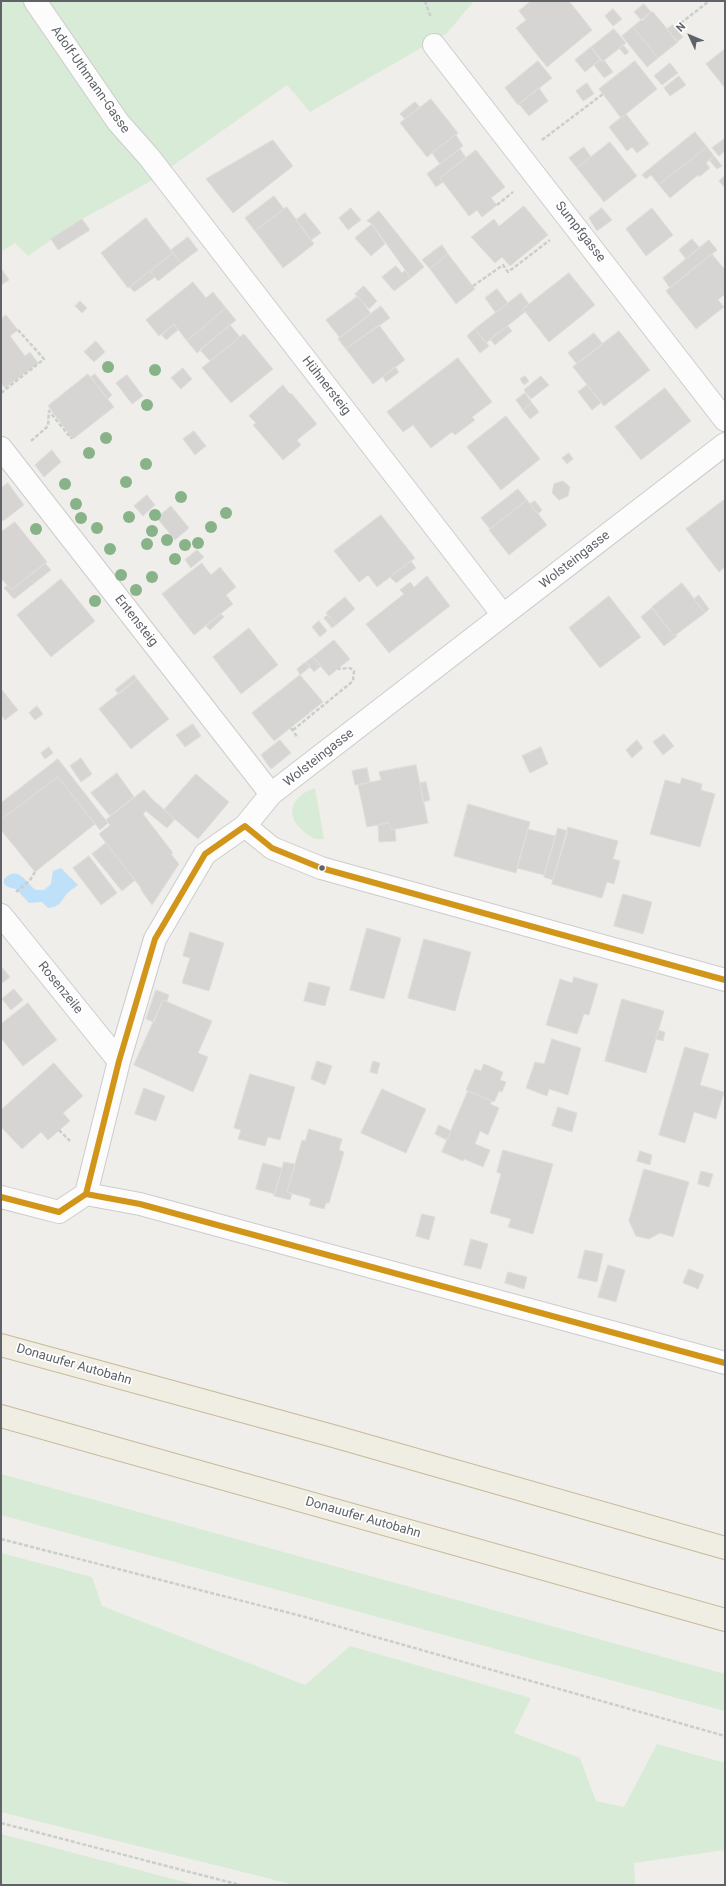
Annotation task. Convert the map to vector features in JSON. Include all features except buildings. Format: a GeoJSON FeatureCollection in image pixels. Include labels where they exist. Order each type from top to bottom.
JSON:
{"type":"FeatureCollection","features":[{"type":"Feature","properties":{"kind":"highway","name":"Donauufer Autobahn"},"geometry":{"type":"LineString","coordinates":[[1,1345],[333,1436],[725,1548]]}},
{"type":"Feature","properties":{"kind":"highway","name":"Donauufer Autobahn"},"geometry":{"type":"LineString","coordinates":[[1,1416],[725,1620]]}},
{"type":"Feature","properties":{"kind":"street","name":"Adolf-Uthmann-Gasse"},"geometry":{"type":"LineString","coordinates":[[35,1],[118,122],[149,157]]}},
{"type":"Feature","properties":{"kind":"street","name":"Sumpfgasse"},"geometry":{"type":"LineString","coordinates":[[434,45],[725,420]]}},
{"type":"Feature","properties":{"kind":"street","name":"Hühnersteig"},"geometry":{"type":"LineString","coordinates":[[149,157],[503,615]]}},
{"type":"Feature","properties":{"kind":"street","name":"Wolsteingasse"},"geometry":{"type":"LineString","coordinates":[[86,1194],[119,1061],[155,939],[205,854],[246,826],[271,794],[725,444]]}},
{"type":"Feature","properties":{"kind":"street","name":"Entensteig"},"geometry":{"type":"LineString","coordinates":[[5,454],[271,794]]}},
{"type":"Feature","properties":{"kind":"street"},"geometry":{"type":"LineString","coordinates":[[246,826],[272,848],[321,868],[725,980]]}},
{"type":"Feature","properties":{"kind":"street","name":"Rosenzeile"},"geometry":{"type":"LineString","coordinates":[[1,915],[119,1061]]}},
{"type":"Feature","properties":{"kind":"street"},"geometry":{"type":"LineString","coordinates":[[1,1197],[59,1212],[86,1194],[147,1206],[725,1363]]}},
{"type":"Feature","properties":{"kind":"path"},"geometry":{"type":"LineString","coordinates":[[676,27],[709,1]]}},
{"type":"Feature","properties":{"kind":"path"},"geometry":{"type":"LineString","coordinates":[[521,156],[603,94]]}},
{"type":"Feature","properties":{"kind":"path"},"geometry":{"type":"LineString","coordinates":[[473,286],[503,265],[508,272],[572,222]]}},
{"type":"Feature","properties":{"kind":"path"},"geometry":{"type":"LineString","coordinates":[[1,393],[44,359],[18,330]]}},
{"type":"Feature","properties":{"kind":"path"},"geometry":{"type":"LineString","coordinates":[[5,454],[48,426],[49,411],[71,438],[72,437]]}},
{"type":"Feature","properties":{"kind":"path"},"geometry":{"type":"LineString","coordinates":[[293,730],[353,681],[354,671],[350,668],[338,669]]}},
{"type":"Feature","properties":{"kind":"path"},"geometry":{"type":"LineString","coordinates":[[16,892],[30,880],[35,872]]}},
{"type":"Feature","properties":{"kind":"path"},"geometry":{"type":"LineString","coordinates":[[1,1539],[305,1617],[725,1736]]}},
{"type":"Feature","properties":{"kind":"path"},"geometry":{"type":"LineString","coordinates":[[1,1823],[240,1885]]}},
{"type":"Feature","properties":{"kind":"green space"},"geometry":{"type":"Polygon","coordinates":[[[1,1],[474,1],[447,33],[310,112],[287,85],[151,181],[82,219],[28,256],[15,243],[1,252],[1,1]]]}},
{"type":"Feature","properties":{"kind":"green space"},"geometry":{"type":"Polygon","coordinates":[[[315,788],[324,839],[317,839],[309,836],[296,824],[293,817],[292,811],[297,800],[301,795],[315,788]]]}},
{"type":"Feature","properties":{"kind":"green space"},"geometry":{"type":"Polygon","coordinates":[[[1,1474],[725,1674],[725,1711],[1,1515],[1,1474]]]}},
{"type":"Feature","properties":{"kind":"green space"},"geometry":{"type":"Polygon","coordinates":[[[1,1553],[92,1577],[102,1606],[305,1685],[350,1646],[531,1698],[514,1733],[580,1758],[596,1801],[624,1807],[657,1744],[725,1763],[725,1850],[634,1863],[635,1885],[295,1885],[1,1812],[1,1553]]]}},
{"type":"Feature","properties":{"kind":"green space"},"geometry":{"type":"Polygon","coordinates":[[[1,1834],[196,1885],[1,1885],[1,1834]]]}},
{"type":"Feature","properties":{"kind":"water"},"geometry":{"type":"Polygon","coordinates":[[[61,868],[78,885],[55,907],[48,908],[42,902],[29,903],[16,889],[8,887],[4,884],[4,879],[9,875],[18,874],[36,890],[44,890],[51,884],[53,871],[61,868]]]}},
{"type":"Feature","properties":{"kind":"transit line"},"geometry":{"type":"LineString","coordinates":[[86,1194],[119,1061],[155,939],[205,854],[245,826],[272,848],[321,868],[725,980]]}},
{"type":"Feature","properties":{"kind":"transit line"},"geometry":{"type":"LineString","coordinates":[[1,1197],[59,1212],[86,1194],[140,1204],[725,1363]]}}]}
